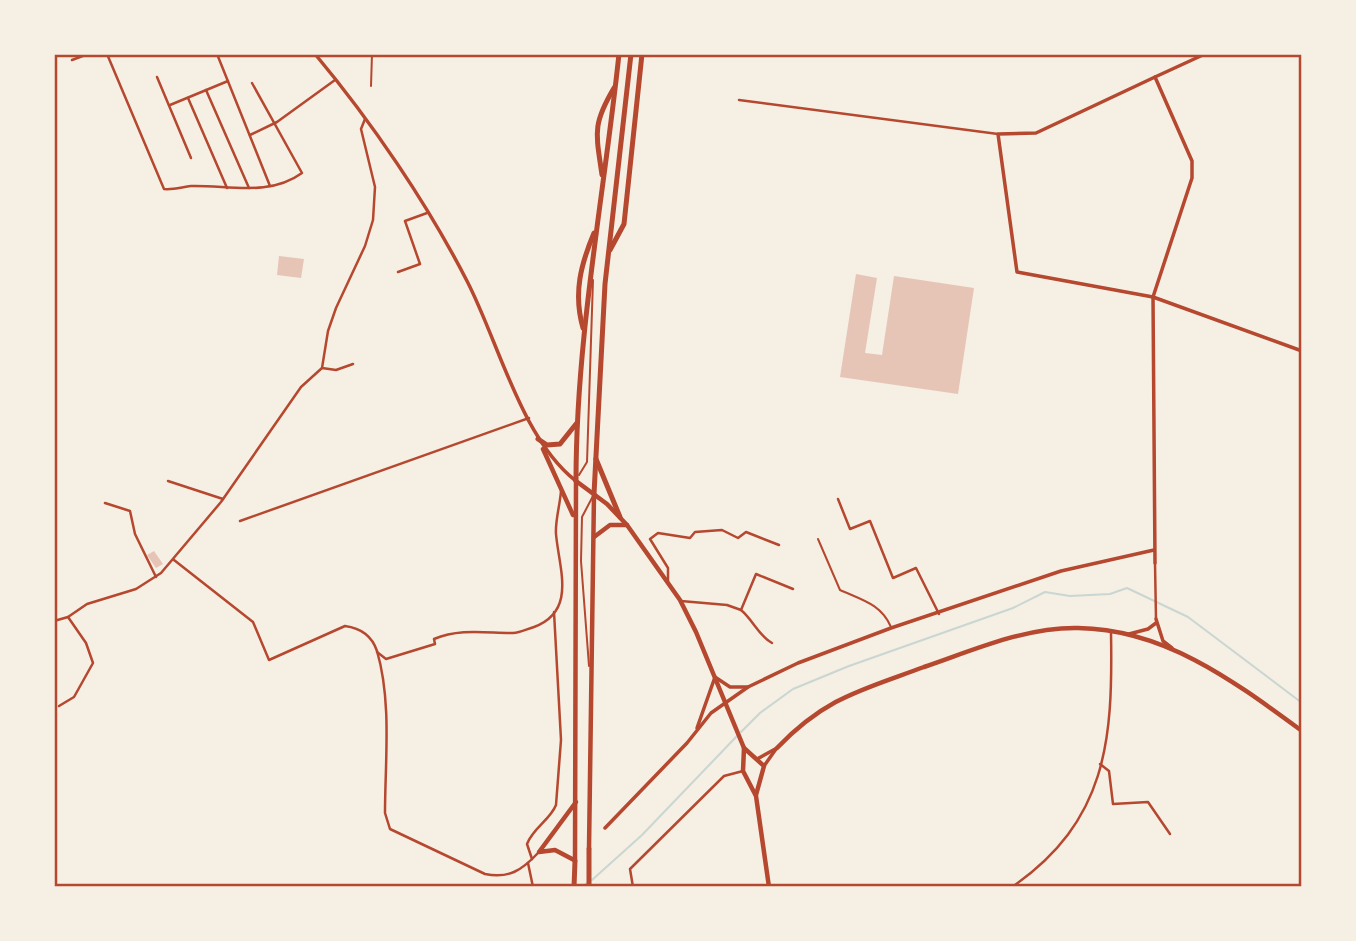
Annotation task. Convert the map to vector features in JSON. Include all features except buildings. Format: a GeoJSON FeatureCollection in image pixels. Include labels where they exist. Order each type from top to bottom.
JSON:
{"type":"FeatureCollection","features":[{"type":"Feature","properties":{"kind":"highway"},"geometry":{"type":"LineString","coordinates":[[576,481],[576,424],[583,331],[619,54]]}},
{"type":"Feature","properties":{"kind":"highway"},"geometry":{"type":"LineString","coordinates":[[594,494],[608,253],[631,54]]}},
{"type":"Feature","properties":{"kind":"highway"},"geometry":{"type":"LineString","coordinates":[[608,253],[624,225],[642,54]]}},
{"type":"Feature","properties":{"kind":"highway"},"geometry":{"type":"LineString","coordinates":[[603,182],[596,133],[598,116],[616,85]]}},
{"type":"Feature","properties":{"kind":"highway"},"geometry":{"type":"LineString","coordinates":[[583,331],[578,310],[580,266],[598,223]]}},
{"type":"Feature","properties":{"kind":"highway"},"geometry":{"type":"LineString","coordinates":[[538,439],[547,445],[560,444],[576,424]]}},
{"type":"Feature","properties":{"kind":"highway"},"geometry":{"type":"LineString","coordinates":[[595,457],[620,517]]}},
{"type":"Feature","properties":{"kind":"highway"},"geometry":{"type":"LineString","coordinates":[[589,849],[589,887]]}},
{"type":"Feature","properties":{"kind":"highway"},"geometry":{"type":"LineString","coordinates":[[574,887],[575,861]]}},
{"type":"Feature","properties":{"kind":"main road"},"geometry":{"type":"LineString","coordinates":[[543,449],[574,517]]}},
{"type":"Feature","properties":{"kind":"main road"},"geometry":{"type":"LineString","coordinates":[[576,481],[627,525],[680,600],[744,748],[743,771],[756,796],[769,887]]}},
{"type":"Feature","properties":{"kind":"main road"},"geometry":{"type":"LineString","coordinates":[[539,852],[555,850],[575,861],[576,481]]}},
{"type":"Feature","properties":{"kind":"main road"},"geometry":{"type":"LineString","coordinates":[[589,849],[594,494]]}},
{"type":"Feature","properties":{"kind":"main road"},"geometry":{"type":"LineString","coordinates":[[594,538],[610,525],[627,525]]}},
{"type":"Feature","properties":{"kind":"main road"},"geometry":{"type":"LineString","coordinates":[[777,748],[833,701],[997,640],[1079,628],[1111,632],[1177,651],[1208,664],[1240,684],[1302,731]]}},
{"type":"Feature","properties":{"kind":"main road"},"geometry":{"type":"LineString","coordinates":[[744,748],[764,766],[756,796]]}},
{"type":"Feature","properties":{"kind":"main road"},"geometry":{"type":"LineString","coordinates":[[745,763],[757,759]]}},
{"type":"Feature","properties":{"kind":"main road"},"geometry":{"type":"LineString","coordinates":[[749,778],[761,776]]}},
{"type":"Feature","properties":{"kind":"main road"},"geometry":{"type":"LineString","coordinates":[[539,852],[576,802]]}},
{"type":"Feature","properties":{"kind":"street"},"geometry":{"type":"LineString","coordinates":[[72,60],[88,54]]}},
{"type":"Feature","properties":{"kind":"street"},"geometry":{"type":"LineString","coordinates":[[107,54],[164,189],[190,186],[270,186],[302,173],[252,83]]}},
{"type":"Feature","properties":{"kind":"street"},"geometry":{"type":"LineString","coordinates":[[217,54],[228,81],[228,88],[270,186]]}},
{"type":"Feature","properties":{"kind":"street"},"geometry":{"type":"LineString","coordinates":[[315,54],[365,119],[427,213],[467,281],[543,449],[576,481]]}},
{"type":"Feature","properties":{"kind":"street"},"geometry":{"type":"LineString","coordinates":[[739,100],[998,134],[1036,133],[1205,54]]}},
{"type":"Feature","properties":{"kind":"street"},"geometry":{"type":"LineString","coordinates":[[158,77],[191,158]]}},
{"type":"Feature","properties":{"kind":"street"},"geometry":{"type":"LineString","coordinates":[[1155,77],[1192,161],[1192,178],[1153,297],[1156,621],[1163,640],[1177,651]]}},
{"type":"Feature","properties":{"kind":"street"},"geometry":{"type":"LineString","coordinates":[[250,135],[276,122],[336,79]]}},
{"type":"Feature","properties":{"kind":"street"},"geometry":{"type":"LineString","coordinates":[[169,105],[228,81]]}},
{"type":"Feature","properties":{"kind":"street"},"geometry":{"type":"LineString","coordinates":[[206,90],[249,188]]}},
{"type":"Feature","properties":{"kind":"street"},"geometry":{"type":"LineString","coordinates":[[188,98],[227,188]]}},
{"type":"Feature","properties":{"kind":"street"},"geometry":{"type":"LineString","coordinates":[[54,621],[68,617],[86,604],[123,594],[156,577],[174,560],[223,499],[301,387],[322,368],[336,307],[365,246],[373,220],[375,187],[360,129],[365,119]]}},
{"type":"Feature","properties":{"kind":"street"},"geometry":{"type":"LineString","coordinates":[[998,134],[1017,272],[1153,297],[1302,351]]}},
{"type":"Feature","properties":{"kind":"street"},"geometry":{"type":"LineString","coordinates":[[398,272],[420,264],[405,221],[427,213]]}},
{"type":"Feature","properties":{"kind":"street"},"geometry":{"type":"LineString","coordinates":[[322,368],[336,370],[353,364]]}},
{"type":"Feature","properties":{"kind":"street"},"geometry":{"type":"LineString","coordinates":[[240,522],[529,418]]}},
{"type":"Feature","properties":{"kind":"street"},"geometry":{"type":"LineString","coordinates":[[168,481],[223,499]]}},
{"type":"Feature","properties":{"kind":"street"},"geometry":{"type":"LineString","coordinates":[[377,652],[386,659],[435,644],[434,639],[446,634],[496,630],[515,634],[546,622],[564,591],[555,533],[561,491]]}},
{"type":"Feature","properties":{"kind":"street"},"geometry":{"type":"LineString","coordinates":[[838,499],[850,529],[870,520],[893,578],[916,568],[939,614]]}},
{"type":"Feature","properties":{"kind":"street"},"geometry":{"type":"LineString","coordinates":[[105,503],[130,511],[135,534],[156,577]]}},
{"type":"Feature","properties":{"kind":"street"},"geometry":{"type":"LineString","coordinates":[[668,584],[668,568],[650,539],[658,533],[690,538],[695,532],[722,530],[738,538],[746,532],[779,545]]}},
{"type":"Feature","properties":{"kind":"street"},"geometry":{"type":"LineString","coordinates":[[605,828],[697,730],[748,687],[798,663],[891,628],[1061,571],[1154,550]]}},
{"type":"Feature","properties":{"kind":"street"},"geometry":{"type":"LineString","coordinates":[[174,560],[253,622],[269,660],[345,626],[357,627],[368,636],[377,652],[383,699],[385,813],[390,829],[485,874],[505,876],[528,863],[539,852]]}},
{"type":"Feature","properties":{"kind":"street"},"geometry":{"type":"LineString","coordinates":[[741,610],[756,574],[793,589]]}},
{"type":"Feature","properties":{"kind":"street"},"geometry":{"type":"LineString","coordinates":[[680,600],[727,605],[741,610],[756,625],[763,639],[772,643]]}},
{"type":"Feature","properties":{"kind":"street"},"geometry":{"type":"LineString","coordinates":[[532,859],[527,844],[531,834],[553,812],[556,804],[561,740],[554,612]]}},
{"type":"Feature","properties":{"kind":"street"},"geometry":{"type":"LineString","coordinates":[[59,706],[74,698],[93,663],[86,643],[68,617]]}},
{"type":"Feature","properties":{"kind":"street"},"geometry":{"type":"LineString","coordinates":[[1120,635],[1139,632],[1156,621]]}},
{"type":"Feature","properties":{"kind":"street"},"geometry":{"type":"LineString","coordinates":[[1012,887],[1060,847],[1095,792],[1108,715],[1111,632]]}},
{"type":"Feature","properties":{"kind":"street"},"geometry":{"type":"LineString","coordinates":[[697,730],[715,677],[730,687],[748,687]]}},
{"type":"Feature","properties":{"kind":"street"},"geometry":{"type":"LineString","coordinates":[[757,759],[777,748]]}},
{"type":"Feature","properties":{"kind":"street"},"geometry":{"type":"LineString","coordinates":[[764,766],[777,748]]}},
{"type":"Feature","properties":{"kind":"street"},"geometry":{"type":"LineString","coordinates":[[1100,764],[1110,771],[1113,804],[1148,802],[1170,834]]}},
{"type":"Feature","properties":{"kind":"street"},"geometry":{"type":"LineString","coordinates":[[633,887],[630,869],[646,852],[724,776],[743,771]]}},
{"type":"Feature","properties":{"kind":"street"},"geometry":{"type":"LineString","coordinates":[[528,863],[533,887]]}},
{"type":"Feature","properties":{"kind":"lane"},"geometry":{"type":"LineString","coordinates":[[371,86],[372,54]]}},
{"type":"Feature","properties":{"kind":"lane"},"geometry":{"type":"LineString","coordinates":[[576,481],[587,462],[593,258]]}},
{"type":"Feature","properties":{"kind":"lane"},"geometry":{"type":"LineString","coordinates":[[591,685],[582,517],[594,494]]}},
{"type":"Feature","properties":{"kind":"lane"},"geometry":{"type":"LineString","coordinates":[[818,539],[841,590],[873,604],[884,613],[891,628]]}},
{"type":"Feature","properties":{"kind":"waterway"},"geometry":{"type":"LineString","coordinates":[[741,732],[760,713],[793,689],[849,666],[1013,608],[1045,592],[1070,596],[1110,594],[1127,588],[1188,617],[1302,703]]}},
{"type":"Feature","properties":{"kind":"waterway"},"geometry":{"type":"LineString","coordinates":[[592,880],[642,835],[737,736]]}},
{"type":"Feature","properties":{"kind":"waterway"},"geometry":{"type":"LineString","coordinates":[[582,887],[587,883]]}}]}
